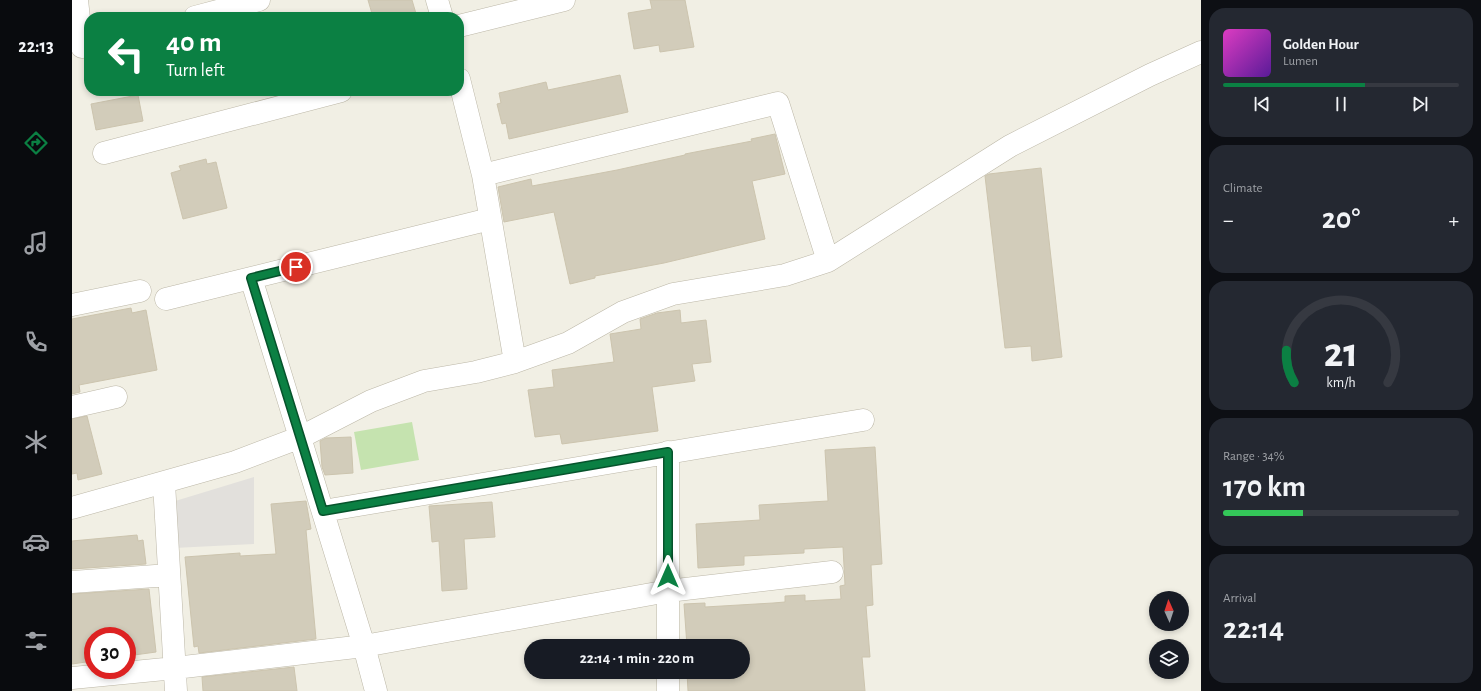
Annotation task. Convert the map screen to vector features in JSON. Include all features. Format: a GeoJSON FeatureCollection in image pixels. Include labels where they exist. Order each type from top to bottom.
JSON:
{"type":"FeatureCollection","features":[{"type":"Feature","properties":{"kind":"street"},"geometry":{"type":"LineString","coordinates":[[77,0],[82,47],[84,46]]}},
{"type":"Feature","properties":{"kind":"street"},"geometry":{"type":"LineString","coordinates":[[214,12],[259,0]]}},
{"type":"Feature","properties":{"kind":"street"},"geometry":{"type":"LineString","coordinates":[[437,0],[441,12]]}},
{"type":"Feature","properties":{"kind":"street"},"geometry":{"type":"LineString","coordinates":[[464,25],[564,0]]}},
{"type":"Feature","properties":{"kind":"street"},"geometry":{"type":"LineString","coordinates":[[72,508],[235,462],[301,437],[371,401],[424,381],[476,372],[515,362],[568,343],[623,312],[673,294],[785,275],[828,261],[1010,146],[1150,75],[1201,52]]}},
{"type":"Feature","properties":{"kind":"street"},"geometry":{"type":"LineString","coordinates":[[104,153],[322,96]]}},
{"type":"Feature","properties":{"kind":"street"},"geometry":{"type":"LineString","coordinates":[[463,96],[483,175],[515,362]]}},
{"type":"Feature","properties":{"kind":"street"},"geometry":{"type":"LineString","coordinates":[[483,175],[778,103],[828,261]]}},
{"type":"Feature","properties":{"kind":"street"},"geometry":{"type":"LineString","coordinates":[[166,299],[490,218]]}},
{"type":"Feature","properties":{"kind":"street"},"geometry":{"type":"LineString","coordinates":[[251,278],[301,437],[364,646],[376,691]]}},
{"type":"Feature","properties":{"kind":"street"},"geometry":{"type":"LineString","coordinates":[[72,305],[140,291]]}},
{"type":"Feature","properties":{"kind":"street"},"geometry":{"type":"LineString","coordinates":[[72,407],[116,397]]}},
{"type":"Feature","properties":{"kind":"street"},"geometry":{"type":"LineString","coordinates":[[323,511],[863,420]]}},
{"type":"Feature","properties":{"kind":"street"},"geometry":{"type":"LineString","coordinates":[[668,452],[668,639]]}},
{"type":"Feature","properties":{"kind":"street"},"geometry":{"type":"LineString","coordinates":[[164,483],[176,691]]}},
{"type":"Feature","properties":{"kind":"street"},"geometry":{"type":"LineString","coordinates":[[72,678],[175,668],[364,646],[668,591],[832,572]]}},
{"type":"Feature","properties":{"kind":"street"},"geometry":{"type":"LineString","coordinates":[[72,582],[169,575]]}},
{"type":"Feature","properties":{"kind":"street"},"geometry":{"type":"LineString","coordinates":[[668,679],[668,691]]}},
{"type":"Feature","properties":{"kind":"green space"},"geometry":{"type":"Polygon","coordinates":[[[412,422],[419,460],[361,470],[354,432],[412,422]]]}},
{"type":"Feature","properties":{"kind":"shaded area"},"geometry":{"type":"Polygon","coordinates":[[[254,477],[254,544],[174,548],[172,502],[254,477]]]}},
{"type":"Feature","properties":{"kind":"building"},"geometry":{"type":"Polygon","coordinates":[[[368,0],[412,0],[416,12],[372,12],[368,0]]]}},
{"type":"Feature","properties":{"kind":"building"},"geometry":{"type":"Polygon","coordinates":[[[650,0],[685,0],[694,47],[660,52],[659,45],[634,49],[628,13],[652,9],[650,0]]]}},
{"type":"Feature","properties":{"kind":"building"},"geometry":{"type":"Polygon","coordinates":[[[620,75],[628,112],[509,139],[506,123],[502,124],[497,104],[501,103],[499,93],[546,82],[548,90],[620,75]]]}},
{"type":"Feature","properties":{"kind":"building"},"geometry":{"type":"Polygon","coordinates":[[[138,96],[143,121],[96,130],[91,104],[138,96]]]}},
{"type":"Feature","properties":{"kind":"building"},"geometry":{"type":"Polygon","coordinates":[[[775,134],[785,174],[752,181],[765,239],[664,263],[595,276],[595,278],[570,284],[554,212],[504,222],[498,187],[531,179],[532,186],[617,170],[685,154],[752,141],[751,139],[775,134]]]}},
{"type":"Feature","properties":{"kind":"building"},"geometry":{"type":"Polygon","coordinates":[[[206,159],[207,164],[216,162],[227,208],[183,219],[171,173],[181,170],[179,166],[206,159]]]}},
{"type":"Feature","properties":{"kind":"building"},"geometry":{"type":"Polygon","coordinates":[[[1041,168],[1062,357],[1032,361],[1031,346],[1005,348],[985,176],[989,174],[1041,168]]]}},
{"type":"Feature","properties":{"kind":"building"},"geometry":{"type":"Polygon","coordinates":[[[131,308],[132,313],[146,310],[157,370],[79,385],[80,392],[72,394],[72,319],[131,308]]]}},
{"type":"Feature","properties":{"kind":"building"},"geometry":{"type":"Polygon","coordinates":[[[680,310],[681,323],[706,320],[711,362],[692,364],[695,381],[652,387],[658,431],[562,444],[560,434],[535,437],[528,390],[554,387],[552,370],[614,362],[610,334],[641,329],[640,319],[657,313],[680,310]]]}},
{"type":"Feature","properties":{"kind":"building"},"geometry":{"type":"Polygon","coordinates":[[[87,416],[102,474],[78,480],[77,473],[72,474],[72,419],[87,416]]]}},
{"type":"Feature","properties":{"kind":"building"},"geometry":{"type":"Polygon","coordinates":[[[351,437],[353,473],[325,475],[322,467],[320,441],[326,438],[351,437]]]}},
{"type":"Feature","properties":{"kind":"building"},"geometry":{"type":"Polygon","coordinates":[[[875,447],[882,564],[871,565],[873,605],[866,606],[870,657],[862,657],[865,691],[688,691],[687,679],[750,679],[750,639],[686,639],[684,604],[705,603],[705,607],[773,603],[785,602],[785,596],[805,595],[805,601],[841,599],[840,586],[845,585],[843,547],[804,549],[804,553],[744,556],[744,565],[698,568],[696,524],[760,520],[759,505],[828,501],[825,450],[875,447]]]}},
{"type":"Feature","properties":{"kind":"building"},"geometry":{"type":"Polygon","coordinates":[[[306,501],[311,529],[306,530],[316,639],[199,653],[198,646],[194,647],[185,557],[240,553],[240,556],[276,554],[271,504],[306,501]]]}},
{"type":"Feature","properties":{"kind":"building"},"geometry":{"type":"Polygon","coordinates":[[[492,502],[495,537],[464,539],[467,589],[442,591],[439,541],[432,542],[429,506],[492,502]]]}},
{"type":"Feature","properties":{"kind":"building"},"geometry":{"type":"Polygon","coordinates":[[[137,535],[138,541],[143,540],[146,564],[72,569],[72,541],[137,535]]]}},
{"type":"Feature","properties":{"kind":"building"},"geometry":{"type":"Polygon","coordinates":[[[149,589],[156,652],[136,655],[136,627],[84,627],[84,662],[72,664],[72,594],[149,589]]]}},
{"type":"Feature","properties":{"kind":"building"},"geometry":{"type":"Polygon","coordinates":[[[294,667],[297,691],[203,691],[202,677],[294,667]]]}},
{"type":"Feature","properties":{"kind":"route"},"geometry":{"type":"LineString","coordinates":[[296,267],[251,278],[323,511],[668,452],[668,576]]}}]}
